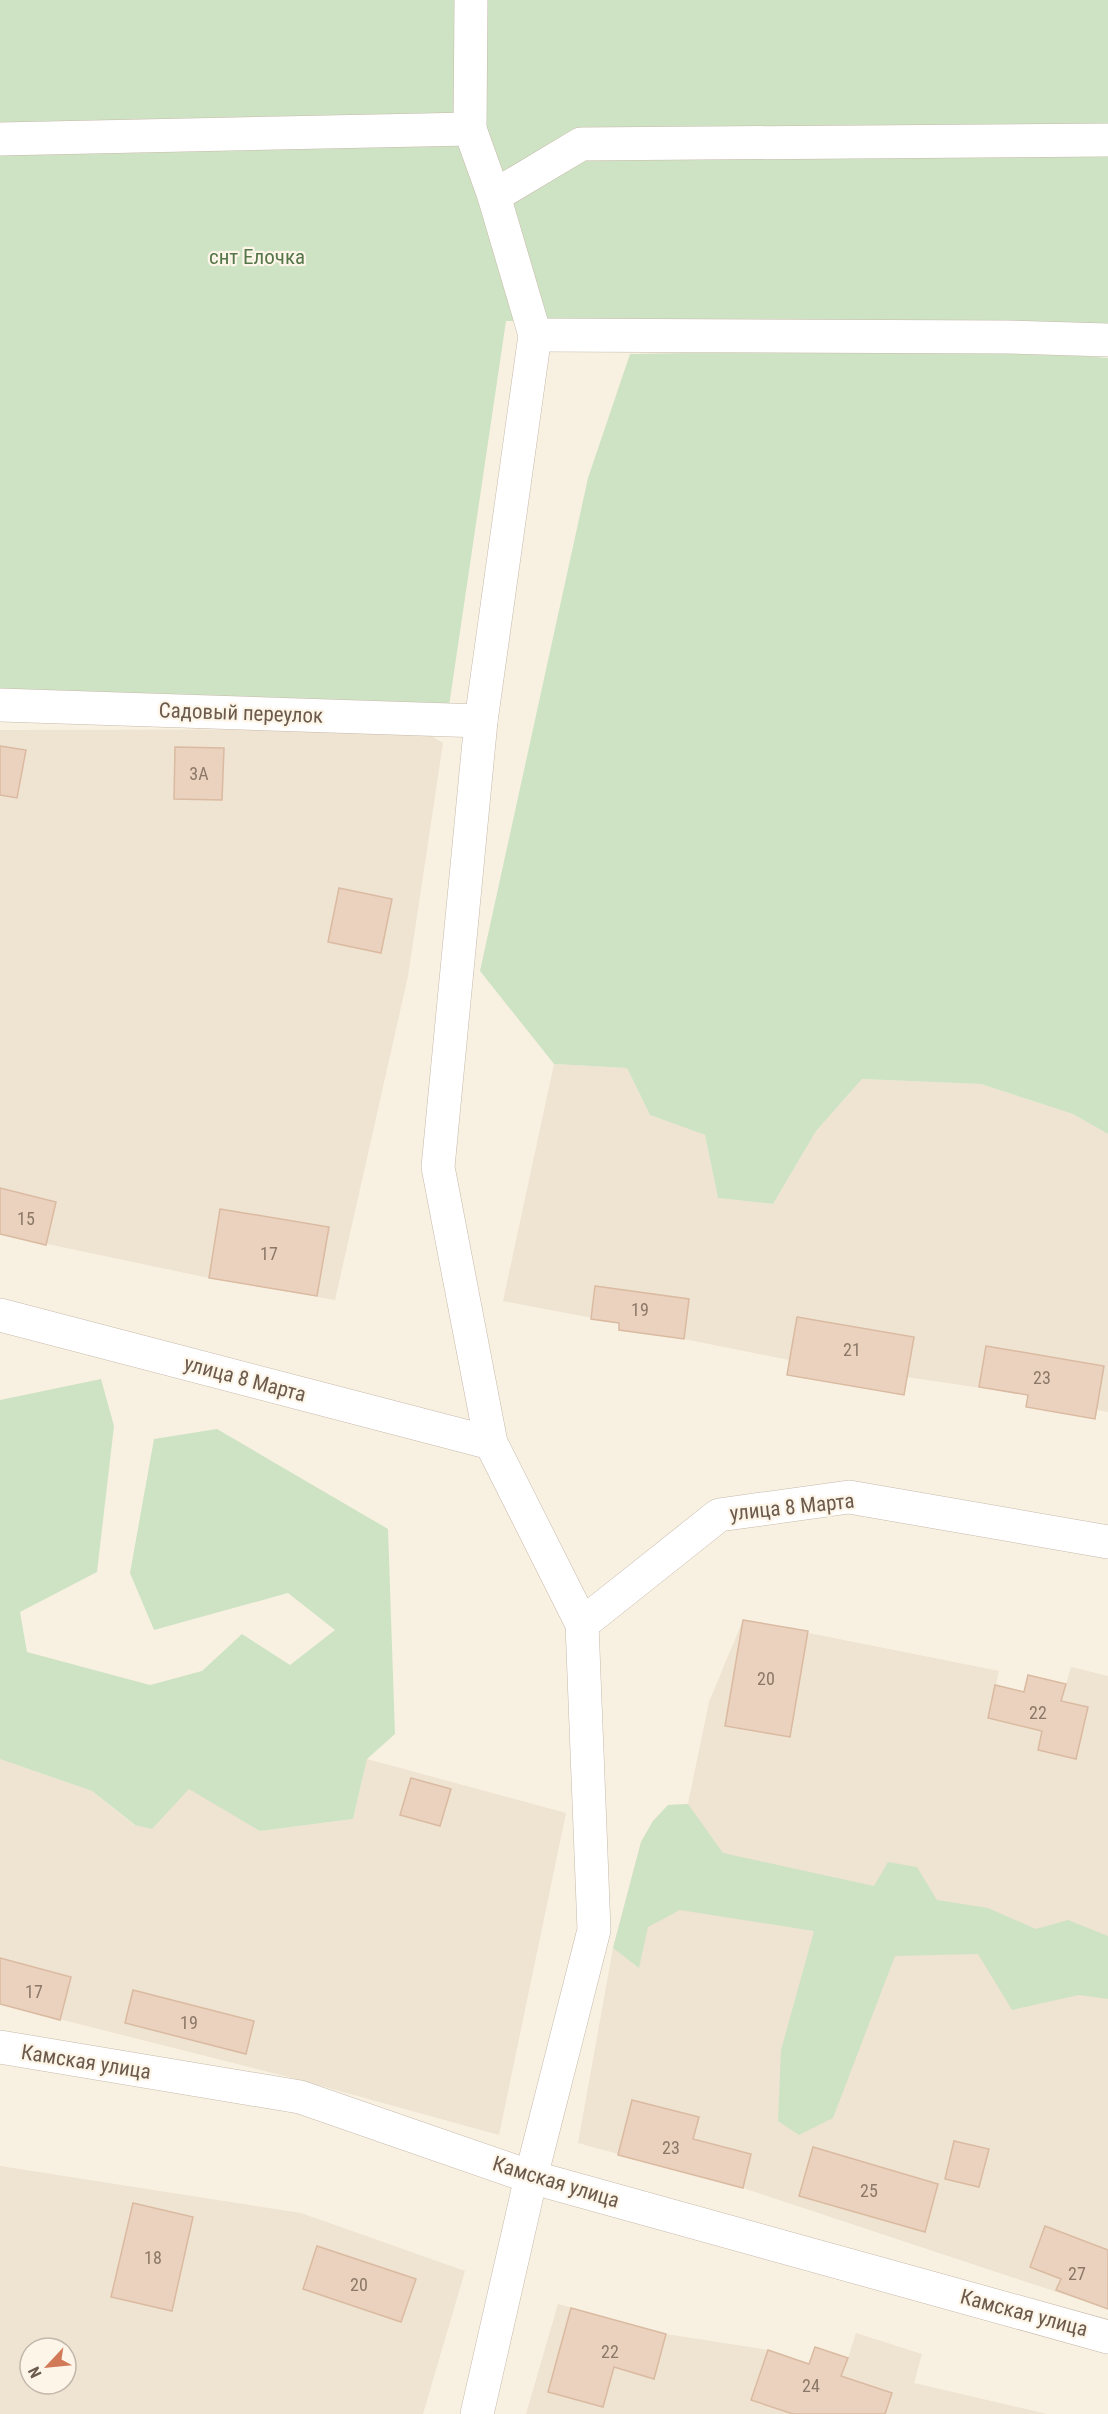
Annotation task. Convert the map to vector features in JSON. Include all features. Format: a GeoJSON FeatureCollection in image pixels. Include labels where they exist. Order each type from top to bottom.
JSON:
{"type":"FeatureCollection","features":[{"type":"Feature","properties":{"kind":"street"},"geometry":{"type":"LineString","coordinates":[[471,0],[470,129],[494,196],[535,335],[481,721],[438,1167],[491,1443],[582,1624],[594,1930],[531,2177],[477,2414]]}},
{"type":"Feature","properties":{"kind":"street"},"geometry":{"type":"LineString","coordinates":[[0,139],[470,129]]}},
{"type":"Feature","properties":{"kind":"street"},"geometry":{"type":"LineString","coordinates":[[494,196],[581,144],[1108,140]]}},
{"type":"Feature","properties":{"kind":"street"},"geometry":{"type":"LineString","coordinates":[[535,335],[1008,337],[1108,340]]}},
{"type":"Feature","properties":{"kind":"street","name":"Садовый переулок"},"geometry":{"type":"LineString","coordinates":[[0,705],[481,721]]}},
{"type":"Feature","properties":{"kind":"street","name":"улица 8 Марта"},"geometry":{"type":"LineString","coordinates":[[0,1314],[491,1443]]}},
{"type":"Feature","properties":{"kind":"street","name":"улица 8 Марта"},"geometry":{"type":"LineString","coordinates":[[582,1624],[719,1515],[849,1497],[1108,1542]]}},
{"type":"Feature","properties":{"kind":"street","name":"Камская улица"},"geometry":{"type":"LineString","coordinates":[[0,2047],[300,2097],[531,2177],[1108,2337]]}},
{"type":"Feature","properties":{"kind":"shaded area"},"geometry":{"type":"Polygon","coordinates":[[[419,729],[443,743],[408,976],[335,1300],[209,1278],[0,1234],[0,730],[419,729]]]}},
{"type":"Feature","properties":{"kind":"shaded area"},"geometry":{"type":"Polygon","coordinates":[[[554,1064],[627,1068],[650,1115],[705,1135],[718,1198],[773,1204],[816,1131],[862,1079],[981,1084],[1073,1114],[1108,1134],[1108,1412],[1097,1410],[1095,1419],[1026,1407],[1028,1395],[907,1377],[904,1395],[787,1375],[789,1360],[684,1339],[619,1330],[619,1323],[503,1301],[554,1064]]]}},
{"type":"Feature","properties":{"kind":"shaded area"},"geometry":{"type":"Polygon","coordinates":[[[743,1620],[999,1671],[996,1685],[1023,1692],[1028,1675],[1066,1684],[1071,1667],[1108,1676],[1108,2309],[743,2188],[578,2143],[613,1948],[641,1842],[653,1821],[668,1805],[688,1804],[709,1702],[743,1620]]]}},
{"type":"Feature","properties":{"kind":"shaded area"},"geometry":{"type":"Polygon","coordinates":[[[0,1759],[92,1791],[134,1825],[189,1788],[260,1831],[353,1819],[367,1759],[566,1813],[499,2135],[296,2079],[0,2004],[0,1759]]]}},
{"type":"Feature","properties":{"kind":"shaded area"},"geometry":{"type":"Polygon","coordinates":[[[0,2166],[301,2213],[465,2271],[423,2414],[0,2414],[0,2166]]]}},
{"type":"Feature","properties":{"kind":"shaded area"},"geometry":{"type":"Polygon","coordinates":[[[558,2304],[666,2334],[768,2350],[809,2364],[815,2347],[848,2358],[856,2333],[922,2354],[914,2383],[1047,2414],[526,2414],[558,2304]]]}},
{"type":"Feature","properties":{"kind":"green space","name":"снт Елочка"},"geometry":{"type":"Polygon","coordinates":[[[0,0],[1108,0],[1108,331],[506,321],[449,706],[0,694],[0,0]]]}},
{"type":"Feature","properties":{"kind":"green space"},"geometry":{"type":"Polygon","coordinates":[[[989,348],[1108,358],[1108,1134],[1073,1114],[981,1084],[862,1079],[816,1131],[773,1204],[718,1198],[705,1135],[650,1115],[627,1068],[554,1064],[480,971],[588,478],[630,354],[989,348]]]}},
{"type":"Feature","properties":{"kind":"green space"},"geometry":{"type":"Polygon","coordinates":[[[101,1379],[114,1426],[97,1572],[20,1612],[27,1652],[150,1685],[202,1671],[242,1634],[290,1665],[335,1630],[288,1593],[154,1630],[130,1573],[154,1439],[217,1429],[388,1529],[395,1734],[367,1759],[353,1819],[260,1831],[189,1789],[152,1829],[135,1825],[92,1791],[0,1759],[0,1400],[101,1379]]]}},
{"type":"Feature","properties":{"kind":"green space"},"geometry":{"type":"Polygon","coordinates":[[[688,1804],[723,1853],[874,1886],[888,1862],[917,1867],[937,1900],[988,1908],[1036,1929],[1068,1920],[1108,1936],[1108,1999],[1079,1995],[1012,2010],[978,1954],[895,1956],[833,2118],[799,2135],[778,2121],[781,2050],[814,1931],[680,1910],[648,1927],[639,1968],[613,1948],[641,1842],[653,1821],[668,1805],[688,1804]]]}},
{"type":"Feature","properties":{"kind":"building"},"geometry":{"type":"Polygon","coordinates":[[[0,746],[26,750],[17,798],[0,795],[0,746]]]}},
{"type":"Feature","properties":{"kind":"building"},"geometry":{"type":"Polygon","coordinates":[[[175,747],[224,748],[222,800],[174,799],[175,747]]]}},
{"type":"Feature","properties":{"kind":"building"},"geometry":{"type":"Polygon","coordinates":[[[339,888],[392,899],[381,953],[328,942],[339,888]]]}},
{"type":"Feature","properties":{"kind":"building"},"geometry":{"type":"Polygon","coordinates":[[[0,1188],[56,1202],[46,1245],[0,1234],[0,1188]]]}},
{"type":"Feature","properties":{"kind":"building"},"geometry":{"type":"Polygon","coordinates":[[[220,1209],[329,1227],[317,1296],[209,1278],[220,1209]]]}},
{"type":"Feature","properties":{"kind":"building"},"geometry":{"type":"Polygon","coordinates":[[[595,1286],[689,1299],[684,1339],[619,1330],[619,1323],[591,1319],[595,1286]]]}},
{"type":"Feature","properties":{"kind":"building"},"geometry":{"type":"Polygon","coordinates":[[[797,1317],[914,1337],[904,1395],[787,1375],[797,1317]]]}},
{"type":"Feature","properties":{"kind":"building"},"geometry":{"type":"Polygon","coordinates":[[[986,1346],[1104,1366],[1095,1419],[1026,1407],[1028,1395],[979,1387],[986,1346]]]}},
{"type":"Feature","properties":{"kind":"building"},"geometry":{"type":"Polygon","coordinates":[[[743,1620],[808,1631],[790,1737],[725,1726],[743,1620]]]}},
{"type":"Feature","properties":{"kind":"building"},"geometry":{"type":"Polygon","coordinates":[[[1028,1675],[1066,1684],[1061,1701],[1088,1707],[1076,1759],[1038,1750],[1042,1731],[988,1718],[995,1685],[1024,1692],[1028,1675]]]}},
{"type":"Feature","properties":{"kind":"building"},"geometry":{"type":"Polygon","coordinates":[[[411,1778],[451,1789],[440,1826],[400,1815],[411,1778]]]}},
{"type":"Feature","properties":{"kind":"building"},"geometry":{"type":"Polygon","coordinates":[[[0,1958],[71,1977],[60,2020],[0,2004],[0,1958]]]}},
{"type":"Feature","properties":{"kind":"building"},"geometry":{"type":"Polygon","coordinates":[[[133,1990],[254,2021],[246,2054],[125,2023],[133,1990]]]}},
{"type":"Feature","properties":{"kind":"building"},"geometry":{"type":"Polygon","coordinates":[[[632,2100],[699,2117],[693,2139],[751,2154],[743,2188],[618,2155],[632,2100]]]}},
{"type":"Feature","properties":{"kind":"building"},"geometry":{"type":"Polygon","coordinates":[[[954,2141],[989,2149],[979,2187],[945,2179],[954,2141]]]}},
{"type":"Feature","properties":{"kind":"building"},"geometry":{"type":"Polygon","coordinates":[[[813,2147],[938,2184],[925,2232],[799,2196],[813,2147]]]}},
{"type":"Feature","properties":{"kind":"building"},"geometry":{"type":"Polygon","coordinates":[[[133,2203],[193,2217],[172,2311],[111,2297],[133,2203]]]}},
{"type":"Feature","properties":{"kind":"building"},"geometry":{"type":"Polygon","coordinates":[[[1045,2226],[1108,2250],[1108,2309],[1056,2290],[1061,2279],[1030,2267],[1045,2226]]]}},
{"type":"Feature","properties":{"kind":"building"},"geometry":{"type":"Polygon","coordinates":[[[317,2246],[416,2279],[401,2322],[303,2289],[317,2246]]]}},
{"type":"Feature","properties":{"kind":"building"},"geometry":{"type":"Polygon","coordinates":[[[571,2308],[666,2334],[654,2379],[614,2367],[603,2407],[548,2392],[571,2308]]]}},
{"type":"Feature","properties":{"kind":"building"},"geometry":{"type":"Polygon","coordinates":[[[815,2347],[848,2358],[841,2376],[892,2393],[885,2414],[793,2414],[751,2400],[768,2350],[809,2364],[815,2347]]]}}]}
